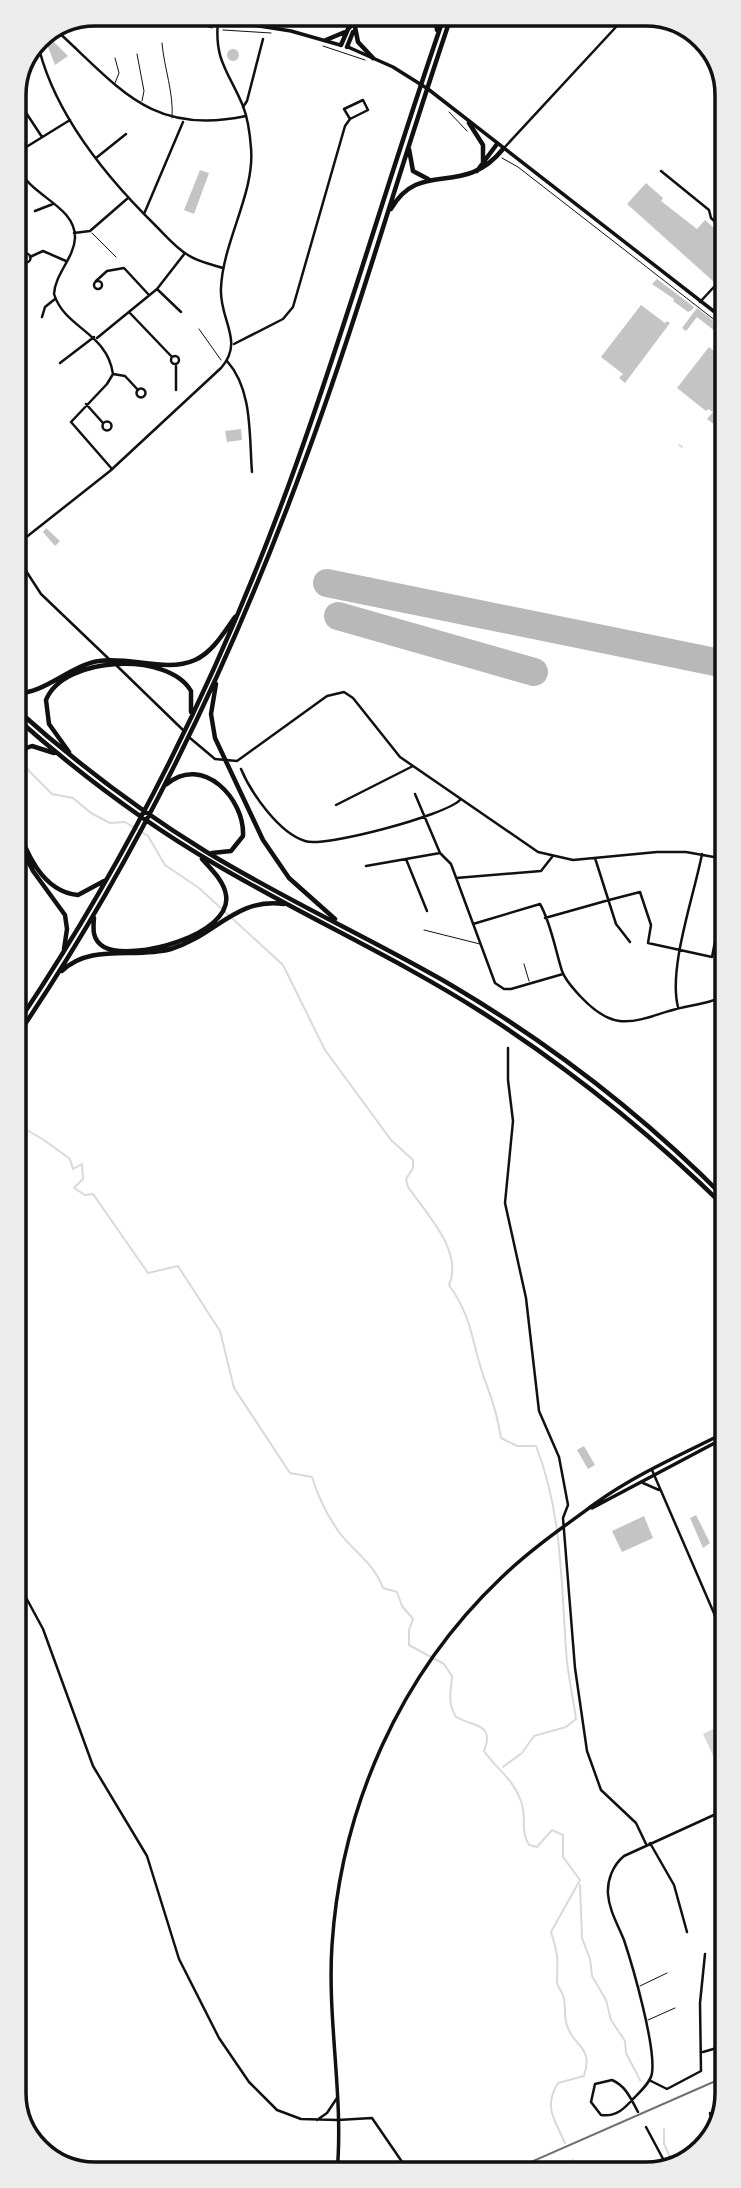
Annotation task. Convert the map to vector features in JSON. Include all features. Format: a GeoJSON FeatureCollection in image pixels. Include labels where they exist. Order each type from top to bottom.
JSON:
{"type":"FeatureCollection","features":[{"type":"Feature","properties":{"kind":"highway"},"geometry":{"type":"LineString","coordinates":[[436,26],[436,38]]}},
{"type":"Feature","properties":{"kind":"highway"},"geometry":{"type":"LineString","coordinates":[[64,955],[94,914],[138,837],[239,611],[328,375],[440,26]]}},
{"type":"Feature","properties":{"kind":"highway"},"geometry":{"type":"LineString","coordinates":[[26,1023],[56,974],[132,834],[164,787],[218,677],[304,463],[448,26]]}},
{"type":"Feature","properties":{"kind":"highway"},"geometry":{"type":"LineString","coordinates":[[326,40],[351,28]]}},
{"type":"Feature","properties":{"kind":"highway"},"geometry":{"type":"LineString","coordinates":[[344,46],[351,28]]}},
{"type":"Feature","properties":{"kind":"highway"},"geometry":{"type":"LineString","coordinates":[[351,28],[358,42],[373,58]]}},
{"type":"Feature","properties":{"kind":"highway"},"geometry":{"type":"LineString","coordinates":[[469,122],[483,145],[483,163]]}},
{"type":"Feature","properties":{"kind":"highway"},"geometry":{"type":"LineString","coordinates":[[409,143],[413,171],[429,180]]}},
{"type":"Feature","properties":{"kind":"highway"},"geometry":{"type":"LineString","coordinates":[[476,172],[498,144]]}},
{"type":"Feature","properties":{"kind":"highway"},"geometry":{"type":"LineString","coordinates":[[387,216],[406,188],[429,180],[456,179],[476,172],[503,149]]}},
{"type":"Feature","properties":{"kind":"highway"},"geometry":{"type":"LineString","coordinates":[[26,692],[68,671],[97,661],[177,664],[193,661],[209,650],[239,611]]}},
{"type":"Feature","properties":{"kind":"highway"},"geometry":{"type":"LineString","coordinates":[[76,761],[49,724],[46,699],[52,688],[64,679],[122,661],[156,668],[180,678],[191,691],[189,722]]}},
{"type":"Feature","properties":{"kind":"highway"},"geometry":{"type":"LineString","coordinates":[[218,677],[211,714],[219,749],[263,840],[281,869],[309,897],[346,927]]}},
{"type":"Feature","properties":{"kind":"highway"},"geometry":{"type":"LineString","coordinates":[[26,718],[76,761],[206,852],[452,986],[550,1051],[657,1135],[715,1189]]}},
{"type":"Feature","properties":{"kind":"highway"},"geometry":{"type":"LineString","coordinates":[[26,727],[58,755],[133,811],[196,853],[414,972],[514,1034],[625,1116],[715,1198]]}},
{"type":"Feature","properties":{"kind":"highway"},"geometry":{"type":"LineString","coordinates":[[26,748],[32,746],[58,755]]}},
{"type":"Feature","properties":{"kind":"highway"},"geometry":{"type":"LineString","coordinates":[[164,787],[180,775],[197,773],[214,781],[229,797],[243,828],[241,841],[226,853],[206,852]]}},
{"type":"Feature","properties":{"kind":"highway"},"geometry":{"type":"LineString","coordinates":[[26,844],[36,866],[58,891],[83,894],[107,878]]}},
{"type":"Feature","properties":{"kind":"highway"},"geometry":{"type":"LineString","coordinates":[[94,914],[96,940],[115,950],[169,944],[209,926],[222,915],[227,897],[223,885],[196,853]]}},
{"type":"Feature","properties":{"kind":"highway"},"geometry":{"type":"LineString","coordinates":[[26,857],[65,915],[67,929],[64,955]]}},
{"type":"Feature","properties":{"kind":"highway"},"geometry":{"type":"LineString","coordinates":[[26,1011],[56,974],[74,961],[89,955],[133,955],[173,948],[194,940],[235,913],[260,902],[289,905]]}},
{"type":"Feature","properties":{"kind":"main road"},"geometry":{"type":"LineString","coordinates":[[261,26],[344,46],[407,76],[438,97],[715,313]]}},
{"type":"Feature","properties":{"kind":"main road"},"geometry":{"type":"LineString","coordinates":[[337,2162],[338,2120],[331,1969],[341,1869],[354,1818],[375,1762],[420,1676],[486,1593],[545,1540],[575,1519],[653,1471],[715,1440]]}},
{"type":"Feature","properties":{"kind":"main road"},"geometry":{"type":"LineString","coordinates":[[584,1513],[653,1471]]}},
{"type":"Feature","properties":{"kind":"street"},"geometry":{"type":"LineString","coordinates":[[218,26],[218,52],[246,116],[250,168],[223,268],[222,309],[234,344]]}},
{"type":"Feature","properties":{"kind":"street"},"geometry":{"type":"LineString","coordinates":[[503,149],[617,26]]}},
{"type":"Feature","properties":{"kind":"street"},"geometry":{"type":"LineString","coordinates":[[62,35],[114,85],[172,118],[201,123],[246,116]]}},
{"type":"Feature","properties":{"kind":"street"},"geometry":{"type":"LineString","coordinates":[[243,107],[262,39]]}},
{"type":"Feature","properties":{"kind":"street"},"geometry":{"type":"LineString","coordinates":[[40,54],[70,120],[128,198],[185,253],[223,268]]}},
{"type":"Feature","properties":{"kind":"street"},"geometry":{"type":"LineString","coordinates":[[26,536],[112,469],[226,362],[234,344],[290,312],[350,119],[368,110],[363,100],[344,109],[350,119]]}},
{"type":"Feature","properties":{"kind":"street"},"geometry":{"type":"LineString","coordinates":[[26,113],[42,137]]}},
{"type":"Feature","properties":{"kind":"street"},"geometry":{"type":"LineString","coordinates":[[26,147],[70,120]]}},
{"type":"Feature","properties":{"kind":"street"},"geometry":{"type":"LineString","coordinates":[[144,214],[183,121]]}},
{"type":"Feature","properties":{"kind":"street"},"geometry":{"type":"LineString","coordinates":[[96,158],[125,134]]}},
{"type":"Feature","properties":{"kind":"street"},"geometry":{"type":"LineString","coordinates":[[661,171],[709,210],[715,222]]}},
{"type":"Feature","properties":{"kind":"street"},"geometry":{"type":"LineString","coordinates":[[26,177],[68,216],[74,233],[75,240],[54,288],[55,299],[69,317],[95,337],[113,374]]}},
{"type":"Feature","properties":{"kind":"street"},"geometry":{"type":"LineString","coordinates":[[74,233],[90,231],[128,198]]}},
{"type":"Feature","properties":{"kind":"street"},"geometry":{"type":"LineString","coordinates":[[35,211],[52,204]]}},
{"type":"Feature","properties":{"kind":"street"},"geometry":{"type":"LineString","coordinates":[[30,257],[43,251],[66,261]]}},
{"type":"Feature","properties":{"kind":"street"},"geometry":{"type":"LineString","coordinates":[[60,363],[157,289],[185,253]]}},
{"type":"Feature","properties":{"kind":"street"},"geometry":{"type":"LineString","coordinates":[[96,281],[107,271],[124,268],[149,295]]}},
{"type":"Feature","properties":{"kind":"street"},"geometry":{"type":"LineString","coordinates":[[700,302],[715,286]]}},
{"type":"Feature","properties":{"kind":"street"},"geometry":{"type":"LineString","coordinates":[[157,289],[181,313]]}},
{"type":"Feature","properties":{"kind":"street"},"geometry":{"type":"LineString","coordinates":[[41,317],[45,307],[55,299]]}},
{"type":"Feature","properties":{"kind":"street"},"geometry":{"type":"LineString","coordinates":[[129,312],[173,357],[172,363],[176,364],[176,390]]}},
{"type":"Feature","properties":{"kind":"street"},"geometry":{"type":"LineString","coordinates":[[226,362],[238,379],[247,405],[252,472]]}},
{"type":"Feature","properties":{"kind":"street"},"geometry":{"type":"LineString","coordinates":[[113,374],[125,376],[138,390]]}},
{"type":"Feature","properties":{"kind":"street"},"geometry":{"type":"LineString","coordinates":[[112,469],[72,426],[71,419],[107,384],[113,374]]}},
{"type":"Feature","properties":{"kind":"street"},"geometry":{"type":"LineString","coordinates":[[86,404],[103,423]]}},
{"type":"Feature","properties":{"kind":"street"},"geometry":{"type":"LineString","coordinates":[[26,571],[41,594],[215,759],[231,762],[243,759],[327,696],[341,692],[353,698],[395,751],[522,844],[552,857],[573,860],[657,852],[715,857]]}},
{"type":"Feature","properties":{"kind":"street"},"geometry":{"type":"LineString","coordinates":[[336,805],[413,766]]}},
{"type":"Feature","properties":{"kind":"street"},"geometry":{"type":"LineString","coordinates":[[241,769],[255,798],[292,834],[306,842],[336,839],[447,810],[460,800]]}},
{"type":"Feature","properties":{"kind":"street"},"geometry":{"type":"LineString","coordinates":[[415,794],[440,853],[451,864],[492,978],[499,987],[511,989],[563,974]]}},
{"type":"Feature","properties":{"kind":"street"},"geometry":{"type":"LineString","coordinates":[[366,866],[440,853]]}},
{"type":"Feature","properties":{"kind":"street"},"geometry":{"type":"LineString","coordinates":[[678,1007],[675,991],[677,971],[702,854]]}},
{"type":"Feature","properties":{"kind":"street"},"geometry":{"type":"LineString","coordinates":[[456,878],[541,871],[552,857]]}},
{"type":"Feature","properties":{"kind":"street"},"geometry":{"type":"LineString","coordinates":[[595,858],[616,924],[630,942]]}},
{"type":"Feature","properties":{"kind":"street"},"geometry":{"type":"LineString","coordinates":[[406,859],[427,911]]}},
{"type":"Feature","properties":{"kind":"street"},"geometry":{"type":"LineString","coordinates":[[545,918],[640,892],[651,925],[648,943],[712,957],[715,942]]}},
{"type":"Feature","properties":{"kind":"street"},"geometry":{"type":"LineString","coordinates":[[473,924],[536,904],[541,905],[563,974],[597,1013],[609,1020],[623,1022],[646,1018],[678,1007],[715,1001]]}},
{"type":"Feature","properties":{"kind":"street"},"geometry":{"type":"LineString","coordinates":[[508,1048],[508,1080],[513,1121],[505,1203],[526,1298],[539,1411],[559,1457],[568,1505],[563,1518],[576,1668],[587,1751],[601,1790],[633,1819],[674,1885],[687,1932]]}},
{"type":"Feature","properties":{"kind":"street"},"geometry":{"type":"LineString","coordinates":[[653,1471],[715,1616]]}},
{"type":"Feature","properties":{"kind":"street"},"geometry":{"type":"LineString","coordinates":[[634,1483],[647,1482],[661,1493]]}},
{"type":"Feature","properties":{"kind":"street"},"geometry":{"type":"LineString","coordinates":[[26,1598],[43,1629],[93,1766],[147,1856],[179,1958],[219,2038],[249,2082],[269,2104],[290,2116],[317,2120],[372,2118],[402,2162]]}},
{"type":"Feature","properties":{"kind":"street"},"geometry":{"type":"LineString","coordinates":[[638,2112],[625,2089],[617,2082],[605,2080],[592,2090],[592,2105],[601,2115],[616,2114],[627,2106],[638,2093],[649,2080],[653,2071],[638,1986],[609,1905],[611,1872],[619,1860],[715,1814]]}},
{"type":"Feature","properties":{"kind":"street"},"geometry":{"type":"LineString","coordinates":[[649,2080],[667,2089],[698,2075],[702,2067],[700,2003],[705,1954]]}},
{"type":"Feature","properties":{"kind":"street"},"geometry":{"type":"LineString","coordinates":[[703,2052],[715,2048]]}},
{"type":"Feature","properties":{"kind":"street"},"geometry":{"type":"LineString","coordinates":[[317,2120],[327,2113],[337,2098]]}},
{"type":"Feature","properties":{"kind":"street"},"geometry":{"type":"LineString","coordinates":[[646,2127],[663,2159]]}},
{"type":"Feature","properties":{"kind":"lane"},"geometry":{"type":"LineString","coordinates":[[162,43],[163,67],[173,102],[172,118]]}},
{"type":"Feature","properties":{"kind":"lane"},"geometry":{"type":"LineString","coordinates":[[136,54],[144,90],[142,103]]}},
{"type":"Feature","properties":{"kind":"lane"},"geometry":{"type":"LineString","coordinates":[[114,85],[118,73],[115,58]]}},
{"type":"Feature","properties":{"kind":"lane"},"geometry":{"type":"LineString","coordinates":[[90,231],[116,257]]}},
{"type":"Feature","properties":{"kind":"lane"},"geometry":{"type":"LineString","coordinates":[[424,930],[480,944]]}},
{"type":"Feature","properties":{"kind":"lane"},"geometry":{"type":"LineString","coordinates":[[523,964],[530,983]]}},
{"type":"Feature","properties":{"kind":"lane"},"geometry":{"type":"LineString","coordinates":[[638,1986],[667,1973]]}},
{"type":"Feature","properties":{"kind":"lane"},"geometry":{"type":"LineString","coordinates":[[645,2021],[675,2008]]}},
{"type":"Feature","properties":{"kind":"path"},"geometry":{"type":"LineString","coordinates":[[265,33],[279,34]]}},
{"type":"Feature","properties":{"kind":"path"},"geometry":{"type":"LineString","coordinates":[[320,45],[366,61]]}},
{"type":"Feature","properties":{"kind":"path"},"geometry":{"type":"LineString","coordinates":[[445,108],[468,131]]}},
{"type":"Feature","properties":{"kind":"path"},"geometry":{"type":"LineString","coordinates":[[498,155],[553,194],[715,320]]}},
{"type":"Feature","properties":{"kind":"path"},"geometry":{"type":"LineString","coordinates":[[200,330],[226,362]]}},
{"type":"Feature","properties":{"kind":"shaded area"},"geometry":{"type":"Polygon","coordinates":[[[715,1728],[715,1760],[703,1734],[715,1728]]]}},
{"type":"Feature","properties":{"kind":"building"},"geometry":{"type":"Polygon","coordinates":[[[53,41],[68,56],[55,65],[48,47],[53,41]]]}},
{"type":"Feature","properties":{"kind":"building"},"geometry":{"type":"Polygon","coordinates":[[[233,49],[239,55],[233,61],[227,55],[233,49]]]}},
{"type":"Feature","properties":{"kind":"building"},"geometry":{"type":"Polygon","coordinates":[[[200,170],[209,173],[194,214],[184,210],[200,170]]]}},
{"type":"Feature","properties":{"kind":"building"},"geometry":{"type":"Polygon","coordinates":[[[646,183],[663,198],[661,201],[697,229],[705,220],[715,229],[715,281],[714,282],[627,204],[646,183]]]}},
{"type":"Feature","properties":{"kind":"building"},"geometry":{"type":"Polygon","coordinates":[[[657,279],[694,307],[692,310],[688,312],[652,284],[657,279]]]}},
{"type":"Feature","properties":{"kind":"building"},"geometry":{"type":"Polygon","coordinates":[[[641,305],[665,323],[670,323],[625,383],[619,378],[623,374],[601,357],[641,305]]]}},
{"type":"Feature","properties":{"kind":"building"},"geometry":{"type":"Polygon","coordinates":[[[697,308],[715,322],[715,331],[697,317],[686,331],[682,328],[697,308]]]}},
{"type":"Feature","properties":{"kind":"building"},"geometry":{"type":"Polygon","coordinates":[[[709,347],[715,352],[715,425],[707,419],[713,412],[708,409],[706,411],[677,388],[709,347]]]}},
{"type":"Feature","properties":{"kind":"building"},"geometry":{"type":"Polygon","coordinates":[[[241,429],[242,440],[227,442],[225,431],[241,429]]]}},
{"type":"Feature","properties":{"kind":"building"},"geometry":{"type":"Polygon","coordinates":[[[46,528],[60,541],[55,546],[43,532],[46,528]]]}},
{"type":"Feature","properties":{"kind":"building"},"geometry":{"type":"Polygon","coordinates":[[[584,1446],[595,1465],[588,1469],[577,1450],[584,1446]]]}},
{"type":"Feature","properties":{"kind":"building"},"geometry":{"type":"Polygon","coordinates":[[[696,1515],[710,1543],[703,1548],[690,1518],[696,1515]]]}},
{"type":"Feature","properties":{"kind":"building"},"geometry":{"type":"Polygon","coordinates":[[[644,1516],[653,1538],[622,1552],[612,1531],[644,1516]]]}},
{"type":"Feature","properties":{"kind":"waterway"},"geometry":{"type":"LineString","coordinates":[[26,766],[52,794],[73,798],[91,813],[110,823],[125,822],[148,836],[165,865],[199,888],[283,965],[325,1050],[391,1140],[413,1160],[413,1168],[406,1179],[408,1187],[441,1233],[447,1246],[452,1272],[449,1285],[464,1311],[501,1438],[517,1446],[536,1446],[545,1471],[556,1521],[567,1658],[576,1719],[566,1727],[534,1736],[522,1753],[503,1767]]}},
{"type":"Feature","properties":{"kind":"waterway"},"geometry":{"type":"LineString","coordinates":[[26,1130],[42,1139]]}},
{"type":"Feature","properties":{"kind":"waterway"},"geometry":{"type":"LineString","coordinates":[[44,1140],[70,1159],[73,1169],[82,1164],[83,1179],[74,1188],[85,1195],[93,1194],[148,1273],[178,1266],[220,1331],[234,1388],[290,1473],[312,1477],[323,1506],[339,1532],[369,1565],[383,1588],[397,1592],[402,1606],[413,1619],[409,1630],[409,1645],[444,1664],[452,1676],[450,1697],[453,1711],[456,1717],[485,1731],[487,1742],[484,1751],[509,1780],[521,1801],[529,1845],[537,1847],[552,1830],[563,1835],[563,1857],[580,1880],[551,1932],[557,1956],[557,1982],[564,1998],[566,2022],[586,2058],[584,2076],[558,2083],[551,2099],[554,2120],[565,2143]]}},
{"type":"Feature","properties":{"kind":"waterway"},"geometry":{"type":"LineString","coordinates":[[580,1885],[582,1938],[590,1959],[592,1976],[606,2000],[611,2020],[625,2041],[626,2053],[640,2080]]}},
{"type":"Feature","properties":{"kind":"waterway"},"geometry":{"type":"LineString","coordinates":[[664,2129],[664,2144],[670,2157]]}},
{"type":"Feature","properties":{"kind":"runway"},"geometry":{"type":"LineString","coordinates":[[327,583],[715,662]]}},
{"type":"Feature","properties":{"kind":"runway"},"geometry":{"type":"LineString","coordinates":[[338,616],[534,672]]}},
{"type":"Feature","properties":{"kind":"railway"},"geometry":{"type":"LineString","coordinates":[[531,2162],[715,2081]]}}]}
